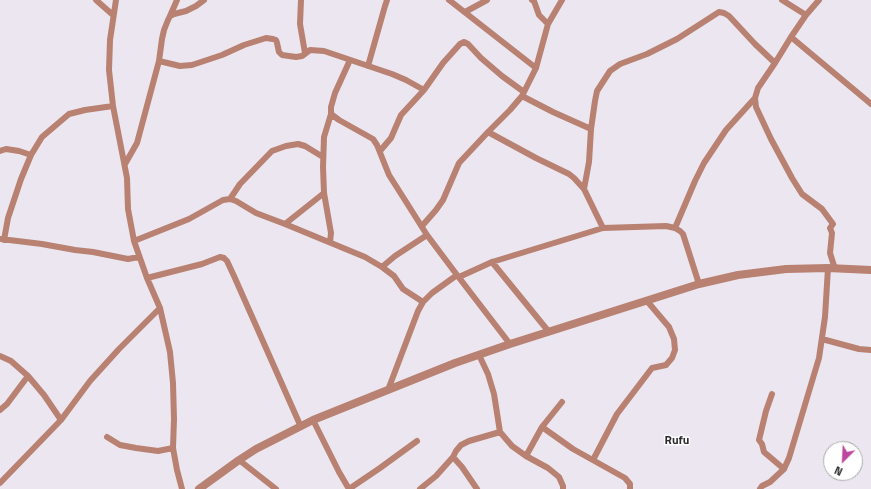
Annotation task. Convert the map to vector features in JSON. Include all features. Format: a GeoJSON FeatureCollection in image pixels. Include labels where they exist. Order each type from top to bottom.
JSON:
{"type":"FeatureCollection","features":[{"type":"Feature","properties":{"kind":"street"},"geometry":{"type":"LineString","coordinates":[[96,0],[114,15]]}},
{"type":"Feature","properties":{"kind":"street"},"geometry":{"type":"LineString","coordinates":[[116,0],[110,40],[109,70],[113,106],[125,164],[128,209],[134,241],[147,278],[160,308],[170,352],[173,383],[173,448],[182,489]]}},
{"type":"Feature","properties":{"kind":"street"},"geometry":{"type":"LineString","coordinates":[[125,164],[137,143],[159,61],[164,30],[177,0]]}},
{"type":"Feature","properties":{"kind":"street"},"geometry":{"type":"LineString","coordinates":[[170,16],[186,11],[204,0]]}},
{"type":"Feature","properties":{"kind":"street"},"geometry":{"type":"LineString","coordinates":[[301,0],[300,24],[305,53]]}},
{"type":"Feature","properties":{"kind":"street"},"geometry":{"type":"LineString","coordinates":[[368,66],[387,0]]}},
{"type":"Feature","properties":{"kind":"street"},"geometry":{"type":"LineString","coordinates":[[449,0],[536,68]]}},
{"type":"Feature","properties":{"kind":"street"},"geometry":{"type":"LineString","coordinates":[[465,12],[487,0]]}},
{"type":"Feature","properties":{"kind":"street"},"geometry":{"type":"LineString","coordinates":[[532,0],[534,1],[540,15],[548,24]]}},
{"type":"Feature","properties":{"kind":"street"},"geometry":{"type":"LineString","coordinates":[[422,226],[443,200],[459,163],[510,110],[523,94],[536,68],[548,24],[562,0]]}},
{"type":"Feature","properties":{"kind":"street"},"geometry":{"type":"LineString","coordinates":[[782,0],[806,15]]}},
{"type":"Feature","properties":{"kind":"street"},"geometry":{"type":"LineString","coordinates":[[760,489],[784,469],[790,458],[819,358],[831,269],[830,253],[832,234],[830,228],[833,224],[822,209],[802,194],[792,178],[756,107],[755,98],[758,88],[775,64],[791,37],[806,15],[819,0]]}},
{"type":"Feature","properties":{"kind":"street"},"geometry":{"type":"LineString","coordinates":[[584,189],[589,162],[597,91],[610,71],[620,64],[647,54],[677,39],[719,12],[729,16],[775,64]]}},
{"type":"Feature","properties":{"kind":"street"},"geometry":{"type":"LineString","coordinates":[[791,37],[871,104]]}},
{"type":"Feature","properties":{"kind":"street"},"geometry":{"type":"LineString","coordinates":[[159,61],[180,66],[192,65],[222,55],[244,45],[266,38],[273,38],[276,40],[279,52],[282,55],[296,57],[302,56],[310,50],[319,50],[335,54],[406,80],[424,90]]}},
{"type":"Feature","properties":{"kind":"street"},"geometry":{"type":"LineString","coordinates":[[380,150],[391,138],[401,115],[424,90],[443,63],[460,44],[464,42],[523,94],[553,112],[592,128]]}},
{"type":"Feature","properties":{"kind":"street"},"geometry":{"type":"LineString","coordinates":[[330,242],[331,233],[324,193],[324,137],[331,114],[335,93],[350,60]]}},
{"type":"Feature","properties":{"kind":"street"},"geometry":{"type":"LineString","coordinates":[[675,228],[704,163],[726,130],[755,98]]}},
{"type":"Feature","properties":{"kind":"street"},"geometry":{"type":"LineString","coordinates":[[113,106],[69,114],[42,138],[31,155],[2,239],[93,252],[128,259],[139,257]]}},
{"type":"Feature","properties":{"kind":"street"},"geometry":{"type":"LineString","coordinates":[[331,114],[373,139],[380,150],[389,175],[427,235],[510,344]]}},
{"type":"Feature","properties":{"kind":"street"},"geometry":{"type":"LineString","coordinates":[[488,132],[574,178],[584,189],[603,228]]}},
{"type":"Feature","properties":{"kind":"street"},"geometry":{"type":"LineString","coordinates":[[230,199],[240,184],[272,151],[298,144],[306,146],[323,157]]}},
{"type":"Feature","properties":{"kind":"street"},"geometry":{"type":"LineString","coordinates":[[0,151],[6,149],[31,155]]}},
{"type":"Feature","properties":{"kind":"street"},"geometry":{"type":"LineString","coordinates":[[285,224],[324,193]]}},
{"type":"Feature","properties":{"kind":"street"},"geometry":{"type":"LineString","coordinates":[[134,241],[189,218],[223,200],[230,199],[256,213],[366,257],[382,266],[394,276],[403,289],[423,302]]}},
{"type":"Feature","properties":{"kind":"street"},"geometry":{"type":"LineString","coordinates":[[388,390],[418,311],[423,302],[432,293],[458,276],[492,262],[603,228],[666,226],[675,228],[683,234],[699,284]]}},
{"type":"Feature","properties":{"kind":"street"},"geometry":{"type":"LineString","coordinates":[[382,266],[427,235]]}},
{"type":"Feature","properties":{"kind":"street"},"geometry":{"type":"LineString","coordinates":[[147,278],[202,264],[220,257],[224,258],[234,276],[301,426]]}},
{"type":"Feature","properties":{"kind":"street"},"geometry":{"type":"LineString","coordinates":[[492,262],[549,332]]}},
{"type":"Feature","properties":{"kind":"street"},"geometry":{"type":"LineString","coordinates":[[199,489],[256,449],[313,420],[455,363],[479,356],[510,344],[699,284],[738,275],[786,269],[871,270]]}},
{"type":"Feature","properties":{"kind":"street"},"geometry":{"type":"LineString","coordinates":[[593,460],[617,414],[652,368],[666,366],[672,358],[675,350],[674,339],[669,327],[647,301]]}},
{"type":"Feature","properties":{"kind":"street"},"geometry":{"type":"LineString","coordinates":[[0,483],[61,420],[90,381],[119,349],[160,308]]}},
{"type":"Feature","properties":{"kind":"street"},"geometry":{"type":"LineString","coordinates":[[822,339],[859,349],[871,350]]}},
{"type":"Feature","properties":{"kind":"street"},"geometry":{"type":"LineString","coordinates":[[0,356],[11,361],[28,376],[44,395],[61,420]]}},
{"type":"Feature","properties":{"kind":"street"},"geometry":{"type":"LineString","coordinates":[[479,356],[488,374],[494,394],[500,432],[512,446],[526,456],[548,468],[559,477],[563,489]]}},
{"type":"Feature","properties":{"kind":"street"},"geometry":{"type":"LineString","coordinates":[[0,410],[7,404],[28,376]]}},
{"type":"Feature","properties":{"kind":"street"},"geometry":{"type":"LineString","coordinates":[[772,394],[759,440],[762,444],[764,452],[784,469]]}},
{"type":"Feature","properties":{"kind":"street"},"geometry":{"type":"LineString","coordinates":[[526,456],[542,427],[562,402]]}},
{"type":"Feature","properties":{"kind":"street"},"geometry":{"type":"LineString","coordinates":[[313,420],[338,472],[349,489],[417,440]]}},
{"type":"Feature","properties":{"kind":"street"},"geometry":{"type":"LineString","coordinates":[[542,427],[573,449],[625,478],[630,484],[630,489]]}},
{"type":"Feature","properties":{"kind":"street"},"geometry":{"type":"LineString","coordinates":[[420,489],[436,476],[453,457],[461,445],[469,441],[500,432]]}},
{"type":"Feature","properties":{"kind":"street"},"geometry":{"type":"LineString","coordinates":[[107,437],[120,445],[136,448],[158,451],[173,448]]}},
{"type":"Feature","properties":{"kind":"street"},"geometry":{"type":"LineString","coordinates":[[453,457],[462,467],[476,489]]}},
{"type":"Feature","properties":{"kind":"street"},"geometry":{"type":"LineString","coordinates":[[239,460],[276,489]]}},
{"type":"Feature","properties":{"kind":"district","name":"Rufu"},"geometry":{"type":"Point","coordinates":[677,441]}}]}
